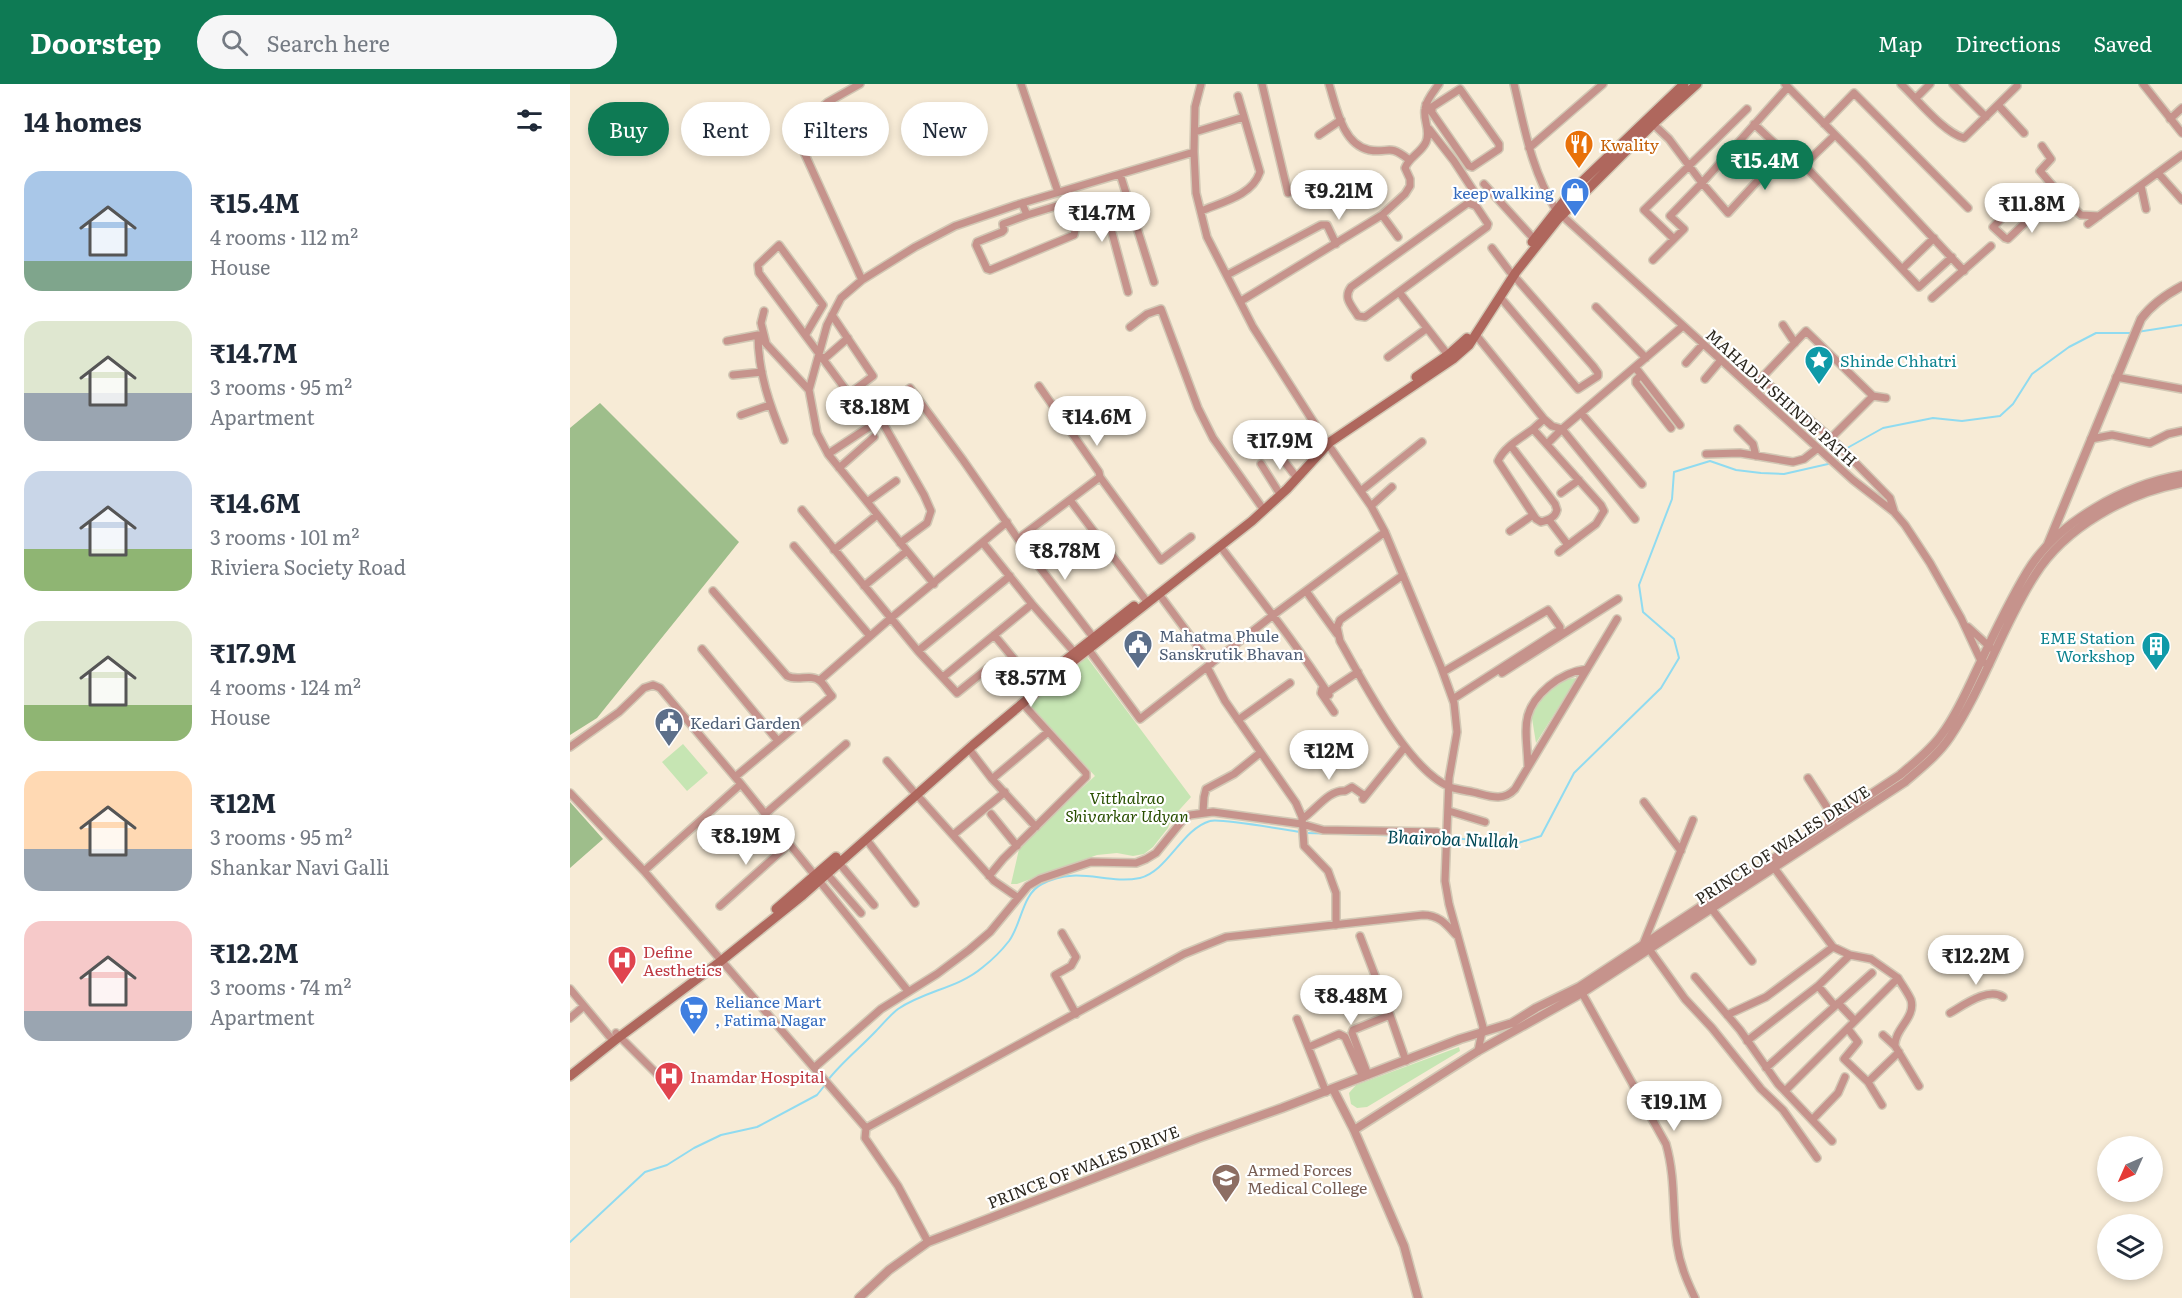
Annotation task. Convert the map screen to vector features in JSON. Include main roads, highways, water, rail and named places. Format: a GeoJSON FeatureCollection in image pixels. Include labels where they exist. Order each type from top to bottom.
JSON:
{"type":"FeatureCollection","features":[{"type":"Feature","properties":{"kind":"main road"},"geometry":{"type":"LineString","coordinates":[[1650,121],[1684,84]]}},
{"type":"Feature","properties":{"kind":"main road"},"geometry":{"type":"LineString","coordinates":[[570,1069],[720,960],[820,876],[1074,652],[1086,647],[1093,637],[1159,594],[1220,546],[1280,496],[1326,442],[1453,359],[1476,335],[1512,274],[1559,213],[1573,190],[1650,121],[1698,84]]}},
{"type":"Feature","properties":{"kind":"main road"},"geometry":{"type":"LineString","coordinates":[[820,876],[866,840],[915,793],[1023,704],[1086,647],[1146,601],[1261,506],[1326,442],[1448,355],[1465,340],[1534,239],[1559,213]]}},
{"type":"Feature","properties":{"kind":"main road"},"geometry":{"type":"LineString","coordinates":[[570,1076],[615,1036]]}},
{"type":"Feature","properties":{"kind":"waterway","name":"Bhairoba Nullah"},"geometry":{"type":"LineString","coordinates":[[2137,332],[2182,325]]}},
{"type":"Feature","properties":{"kind":"waterway","name":"Bhairoba Nullah"},"geometry":{"type":"LineString","coordinates":[[1450,838],[1518,843],[1541,836],[1574,773],[1661,688],[1679,658],[1674,639],[1643,612],[1639,585],[1672,499],[1674,472],[1710,461],[1736,470],[1784,474],[1828,464],[1849,447],[1883,428],[1933,418],[1962,421],[2000,416],[2013,404],[2032,374],[2069,347],[2096,333],[2132,333]]}},
{"type":"Feature","properties":{"kind":"waterway","name":"Bhairoba Nullah"},"geometry":{"type":"LineString","coordinates":[[828,1080],[898,1009],[963,980],[990,961],[1009,941],[1030,895],[1042,884],[1068,876],[1140,878],[1158,868],[1191,832],[1210,821],[1300,832]]}},
{"type":"Feature","properties":{"kind":"waterway","name":"Bhairoba Nullah"},"geometry":{"type":"LineString","coordinates":[[1306,833],[1444,837]]}},
{"type":"Feature","properties":{"kind":"waterway","name":"Bhairoba Nullah"},"geometry":{"type":"LineString","coordinates":[[570,1242],[645,1172],[667,1165],[721,1135],[757,1127],[817,1095],[825,1085]]}},
{"type":"Feature","properties":{"kind":"place","name":"Kwality"},"geometry":{"type":"Point","coordinates":[1579,170]}},
{"type":"Feature","properties":{"kind":"place","name":"keep walking"},"geometry":{"type":"Point","coordinates":[1575,218]}},
{"type":"Feature","properties":{"kind":"place","name":"Shinde Chhatri"},"geometry":{"type":"Point","coordinates":[1819,386]}},
{"type":"Feature","properties":{"kind":"place","name":"Mahatma Phule Sanskrutik Bhavan"},"geometry":{"type":"Point","coordinates":[1138,670]}},
{"type":"Feature","properties":{"kind":"place","name":"EME Station Workshop"},"geometry":{"type":"Point","coordinates":[2156,672]}},
{"type":"Feature","properties":{"kind":"place","name":"Kedari Garden"},"geometry":{"type":"Point","coordinates":[669,748]}},
{"type":"Feature","properties":{"kind":"place","name":"Define Aesthetics"},"geometry":{"type":"Point","coordinates":[622,986]}},
{"type":"Feature","properties":{"kind":"place","name":"Reliance Mart , Fatima Nagar"},"geometry":{"type":"Point","coordinates":[694,1036]}},
{"type":"Feature","properties":{"kind":"place","name":"Inamdar Hospital"},"geometry":{"type":"Point","coordinates":[669,1102]}},
{"type":"Feature","properties":{"kind":"place","name":"Armed Forces Medical College"},"geometry":{"type":"Point","coordinates":[1226,1204]}},
{"type":"Feature","properties":{"kind":"park label","name":"Vitthalrao Shivarkar Udyan"},"geometry":{"type":"Point","coordinates":[1127,806]}}]}
